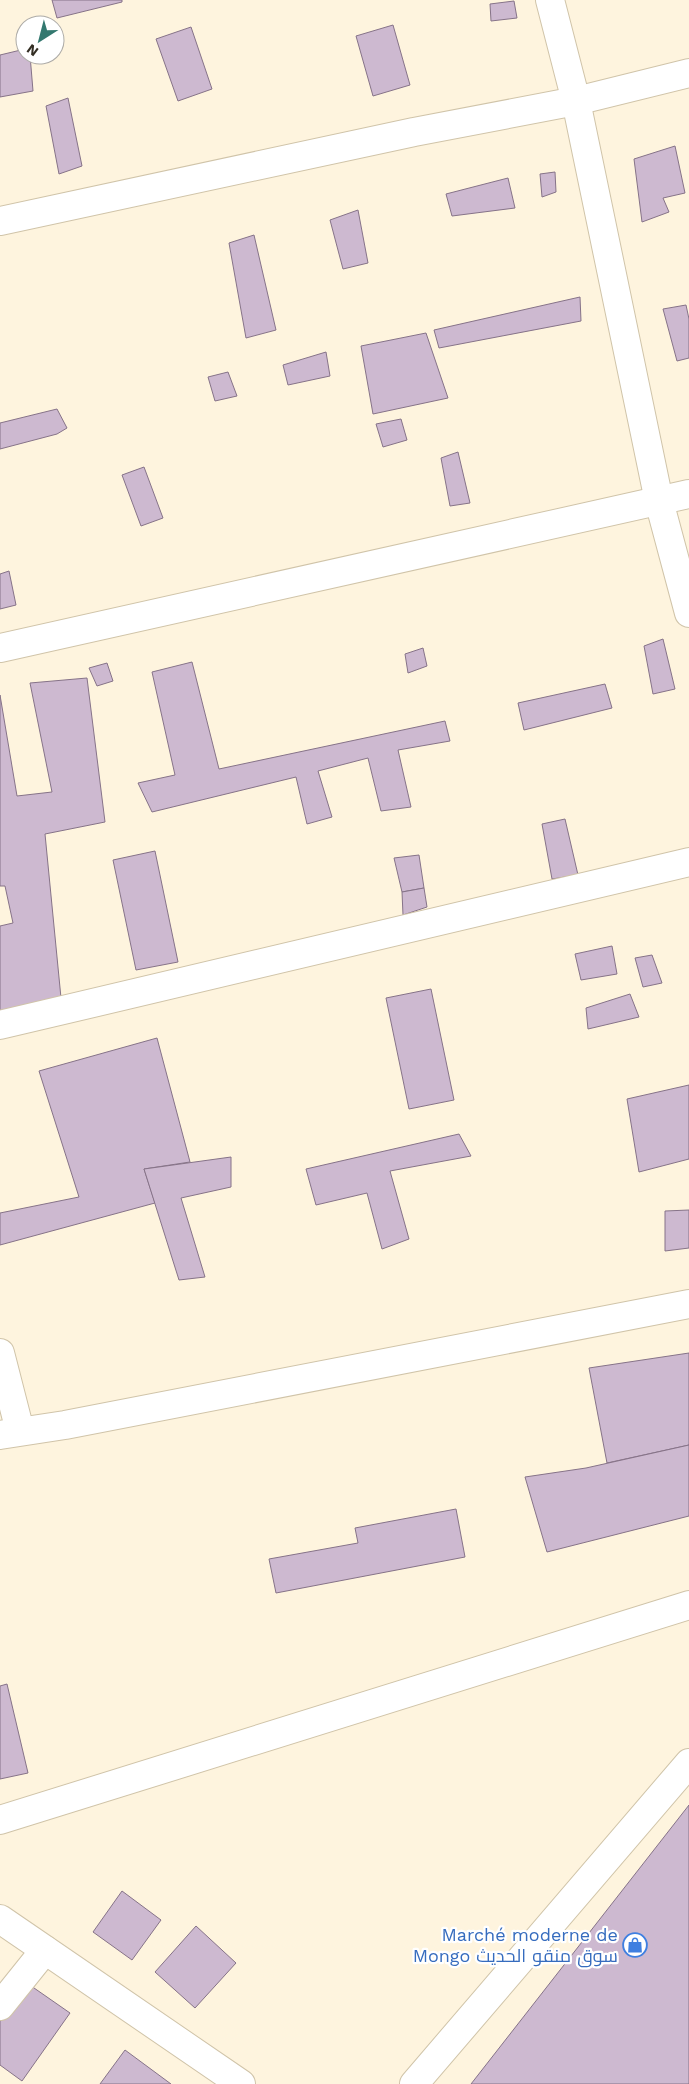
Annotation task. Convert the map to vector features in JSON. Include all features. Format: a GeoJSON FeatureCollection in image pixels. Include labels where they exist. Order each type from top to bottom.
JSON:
{"type":"FeatureCollection","features":[{"type":"Feature","properties":{"kind":"street"},"geometry":{"type":"LineString","coordinates":[[550,0],[576,101],[659,501],[689,613]]}},
{"type":"Feature","properties":{"kind":"street"},"geometry":{"type":"LineString","coordinates":[[0,221],[414,132],[576,101],[689,73]]}},
{"type":"Feature","properties":{"kind":"street"},"geometry":{"type":"LineString","coordinates":[[0,648],[689,494]]}},
{"type":"Feature","properties":{"kind":"street"},"geometry":{"type":"LineString","coordinates":[[0,1025],[689,862]]}},
{"type":"Feature","properties":{"kind":"street"},"geometry":{"type":"LineString","coordinates":[[0,1352],[10,1433],[65,1425],[689,1304]]}},
{"type":"Feature","properties":{"kind":"street"},"geometry":{"type":"LineString","coordinates":[[0,1820],[689,1605]]}},
{"type":"Feature","properties":{"kind":"street"},"geometry":{"type":"LineString","coordinates":[[414,2084],[689,1763]]}},
{"type":"Feature","properties":{"kind":"street"},"geometry":{"type":"LineString","coordinates":[[0,1918],[237,2083]]}},
{"type":"Feature","properties":{"kind":"street"},"geometry":{"type":"LineString","coordinates":[[0,2006],[45,1950]]}},
{"type":"Feature","properties":{"kind":"building"},"geometry":{"type":"Polygon","coordinates":[[[52,0],[122,0],[122,2],[65,16],[56,15],[52,0]]]}},
{"type":"Feature","properties":{"kind":"building"},"geometry":{"type":"Polygon","coordinates":[[[514,1],[517,18],[491,21],[490,4],[514,1]]]}},
{"type":"Feature","properties":{"kind":"building"},"geometry":{"type":"Polygon","coordinates":[[[393,25],[410,85],[373,96],[356,36],[393,25]]]}},
{"type":"Feature","properties":{"kind":"building"},"geometry":{"type":"Polygon","coordinates":[[[191,27],[212,89],[178,101],[156,39],[191,27]]]}},
{"type":"Feature","properties":{"kind":"building"},"geometry":{"type":"Polygon","coordinates":[[[15,51],[15,65],[31,65],[33,91],[0,97],[0,55],[15,51]]]}},
{"type":"Feature","properties":{"kind":"building"},"geometry":{"type":"Polygon","coordinates":[[[68,98],[82,166],[59,174],[46,106],[68,98]]]}},
{"type":"Feature","properties":{"kind":"building"},"geometry":{"type":"Polygon","coordinates":[[[675,146],[685,193],[663,198],[669,212],[642,222],[634,159],[675,146]]]}},
{"type":"Feature","properties":{"kind":"building"},"geometry":{"type":"Polygon","coordinates":[[[555,172],[556,192],[542,197],[540,174],[555,172]]]}},
{"type":"Feature","properties":{"kind":"building"},"geometry":{"type":"Polygon","coordinates":[[[508,178],[515,208],[452,216],[446,194],[508,178]]]}},
{"type":"Feature","properties":{"kind":"building"},"geometry":{"type":"Polygon","coordinates":[[[358,210],[368,263],[343,269],[330,220],[358,210]]]}},
{"type":"Feature","properties":{"kind":"building"},"geometry":{"type":"Polygon","coordinates":[[[254,235],[276,330],[246,338],[229,243],[254,235]]]}},
{"type":"Feature","properties":{"kind":"building"},"geometry":{"type":"Polygon","coordinates":[[[580,297],[581,321],[439,348],[434,330],[580,297]]]}},
{"type":"Feature","properties":{"kind":"building"},"geometry":{"type":"Polygon","coordinates":[[[686,305],[689,319],[689,358],[677,361],[663,309],[686,305]]]}},
{"type":"Feature","properties":{"kind":"building"},"geometry":{"type":"Polygon","coordinates":[[[426,333],[448,398],[373,414],[361,346],[426,333]]]}},
{"type":"Feature","properties":{"kind":"building"},"geometry":{"type":"Polygon","coordinates":[[[326,352],[330,376],[288,385],[283,365],[326,352]]]}},
{"type":"Feature","properties":{"kind":"building"},"geometry":{"type":"Polygon","coordinates":[[[228,372],[237,396],[215,401],[208,377],[228,372]]]}},
{"type":"Feature","properties":{"kind":"building"},"geometry":{"type":"Polygon","coordinates":[[[57,409],[67,428],[57,434],[0,449],[0,423],[57,409]]]}},
{"type":"Feature","properties":{"kind":"building"},"geometry":{"type":"Polygon","coordinates":[[[401,419],[407,440],[383,447],[376,424],[401,419]]]}},
{"type":"Feature","properties":{"kind":"building"},"geometry":{"type":"Polygon","coordinates":[[[458,452],[470,503],[450,506],[441,458],[458,452]]]}},
{"type":"Feature","properties":{"kind":"building"},"geometry":{"type":"Polygon","coordinates":[[[144,467],[163,518],[141,526],[122,475],[144,467]]]}},
{"type":"Feature","properties":{"kind":"building"},"geometry":{"type":"Polygon","coordinates":[[[9,571],[16,605],[0,609],[0,574],[9,571]]]}},
{"type":"Feature","properties":{"kind":"building"},"geometry":{"type":"Polygon","coordinates":[[[663,639],[675,689],[653,694],[644,646],[663,639]]]}},
{"type":"Feature","properties":{"kind":"building"},"geometry":{"type":"Polygon","coordinates":[[[423,648],[427,666],[408,673],[405,654],[423,648]]]}},
{"type":"Feature","properties":{"kind":"building"},"geometry":{"type":"Polygon","coordinates":[[[192,662],[219,769],[445,721],[450,741],[398,750],[411,807],[381,811],[368,758],[318,771],[332,817],[307,824],[296,777],[152,812],[138,783],[175,775],[152,672],[192,662]]]}},
{"type":"Feature","properties":{"kind":"building"},"geometry":{"type":"Polygon","coordinates":[[[107,663],[113,681],[97,686],[89,668],[107,663]]]}},
{"type":"Feature","properties":{"kind":"building"},"geometry":{"type":"Polygon","coordinates":[[[87,678],[105,822],[45,834],[61,998],[0,1014],[0,926],[13,923],[5,886],[0,886],[0,695],[17,796],[52,792],[30,683],[87,678]]]}},
{"type":"Feature","properties":{"kind":"building"},"geometry":{"type":"Polygon","coordinates":[[[605,684],[612,708],[524,730],[518,703],[605,684]]]}},
{"type":"Feature","properties":{"kind":"building"},"geometry":{"type":"Polygon","coordinates":[[[565,819],[578,875],[552,879],[542,824],[565,819]]]}},
{"type":"Feature","properties":{"kind":"building"},"geometry":{"type":"Polygon","coordinates":[[[155,851],[178,962],[136,970],[113,860],[155,851]]]}},
{"type":"Feature","properties":{"kind":"building"},"geometry":{"type":"Polygon","coordinates":[[[419,855],[424,888],[402,892],[394,858],[419,855]]]}},
{"type":"Feature","properties":{"kind":"building"},"geometry":{"type":"Polygon","coordinates":[[[424,888],[427,907],[403,915],[402,892],[424,888]]]}},
{"type":"Feature","properties":{"kind":"building"},"geometry":{"type":"Polygon","coordinates":[[[612,946],[617,974],[581,980],[575,954],[612,946]]]}},
{"type":"Feature","properties":{"kind":"building"},"geometry":{"type":"Polygon","coordinates":[[[652,955],[662,983],[643,987],[635,958],[652,955]]]}},
{"type":"Feature","properties":{"kind":"building"},"geometry":{"type":"Polygon","coordinates":[[[431,989],[454,1100],[409,1109],[386,998],[431,989]]]}},
{"type":"Feature","properties":{"kind":"building"},"geometry":{"type":"Polygon","coordinates":[[[630,994],[639,1017],[588,1029],[586,1008],[630,994]]]}},
{"type":"Feature","properties":{"kind":"building"},"geometry":{"type":"Polygon","coordinates":[[[157,1038],[190,1162],[144,1169],[155,1203],[0,1245],[0,1213],[79,1197],[39,1071],[157,1038]]]}},
{"type":"Feature","properties":{"kind":"building"},"geometry":{"type":"Polygon","coordinates":[[[689,1085],[689,1159],[639,1172],[627,1099],[689,1085]]]}},
{"type":"Feature","properties":{"kind":"building"},"geometry":{"type":"Polygon","coordinates":[[[459,1134],[471,1156],[390,1171],[409,1239],[382,1249],[367,1193],[316,1205],[306,1169],[459,1134]]]}},
{"type":"Feature","properties":{"kind":"building"},"geometry":{"type":"Polygon","coordinates":[[[231,1157],[231,1187],[181,1198],[205,1277],[179,1280],[144,1169],[231,1157]]]}},
{"type":"Feature","properties":{"kind":"building"},"geometry":{"type":"Polygon","coordinates":[[[689,1210],[689,1248],[665,1251],[665,1211],[689,1210]]]}},
{"type":"Feature","properties":{"kind":"building"},"geometry":{"type":"Polygon","coordinates":[[[689,1353],[689,1445],[607,1463],[589,1368],[689,1353]]]}},
{"type":"Feature","properties":{"kind":"building"},"geometry":{"type":"Polygon","coordinates":[[[689,1445],[689,1516],[547,1552],[525,1477],[586,1468],[689,1445]]]}},
{"type":"Feature","properties":{"kind":"building"},"geometry":{"type":"Polygon","coordinates":[[[456,1509],[465,1557],[276,1593],[269,1559],[358,1543],[355,1528],[456,1509]]]}},
{"type":"Feature","properties":{"kind":"building"},"geometry":{"type":"Polygon","coordinates":[[[7,1684],[28,1773],[0,1779],[0,1686],[7,1684]]]}},
{"type":"Feature","properties":{"kind":"building","name":"Marché moderne de Mongo سوق منقو الحديث"},"geometry":{"type":"Polygon","coordinates":[[[689,1805],[689,2084],[471,2084],[689,1805]]]}},
{"type":"Feature","properties":{"kind":"building"},"geometry":{"type":"Polygon","coordinates":[[[122,1891],[161,1920],[132,1960],[93,1932],[122,1891]]]}},
{"type":"Feature","properties":{"kind":"building"},"geometry":{"type":"Polygon","coordinates":[[[196,1926],[236,1963],[195,2008],[155,1972],[196,1926]]]}},
{"type":"Feature","properties":{"kind":"building"},"geometry":{"type":"Polygon","coordinates":[[[24,1981],[70,2013],[22,2081],[0,2065],[0,2016],[24,1981]]]}},
{"type":"Feature","properties":{"kind":"building"},"geometry":{"type":"Polygon","coordinates":[[[125,2050],[171,2084],[100,2084],[125,2050]]]}},
{"type":"Feature","properties":{"kind":"place","name":"Marché moderne de Mongo سوق منقو الحديث"},"geometry":{"type":"Point","coordinates":[635,1945]}}]}
